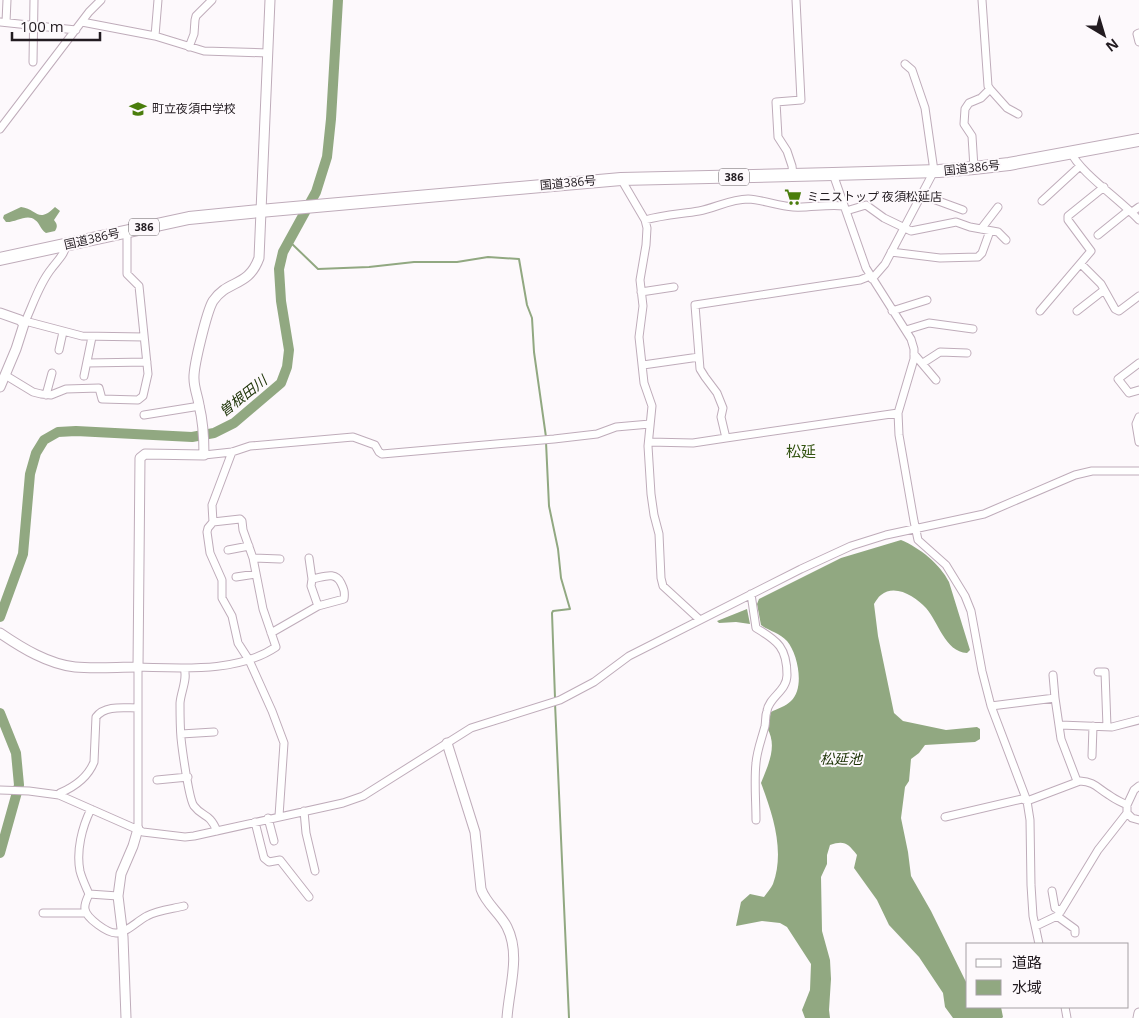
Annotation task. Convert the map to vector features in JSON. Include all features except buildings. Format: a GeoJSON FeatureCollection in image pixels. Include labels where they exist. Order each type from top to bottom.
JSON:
{"type":"FeatureCollection","features":[{"type":"Feature","properties":{"kind":"highway","name":"国道386号"},"geometry":{"type":"LineString","coordinates":[[0,259],[189,218],[621,179],[934,171],[974,168],[1139,140]]}},
{"type":"Feature","properties":{"kind":"street"},"geometry":{"type":"LineString","coordinates":[[7,0],[3,22],[76,30]]}},
{"type":"Feature","properties":{"kind":"street"},"geometry":{"type":"LineString","coordinates":[[33,62],[34,0]]}},
{"type":"Feature","properties":{"kind":"street"},"geometry":{"type":"LineString","coordinates":[[0,129],[3,121],[101,0]]}},
{"type":"Feature","properties":{"kind":"street"},"geometry":{"type":"LineString","coordinates":[[155,36],[158,0]]}},
{"type":"Feature","properties":{"kind":"street"},"geometry":{"type":"LineString","coordinates":[[189,47],[195,30],[195,20],[212,0]]}},
{"type":"Feature","properties":{"kind":"street"},"geometry":{"type":"LineString","coordinates":[[204,451],[200,406],[194,379],[208,314],[212,303],[219,293],[249,276],[255,269],[259,258],[270,0]]}},
{"type":"Feature","properties":{"kind":"street"},"geometry":{"type":"LineString","coordinates":[[792,175],[792,166],[787,151],[778,137],[776,102],[801,100],[796,0]]}},
{"type":"Feature","properties":{"kind":"street"},"geometry":{"type":"LineString","coordinates":[[982,0],[988,86],[1006,108],[1018,114]]}},
{"type":"Feature","properties":{"kind":"street"},"geometry":{"type":"LineString","coordinates":[[82,22],[155,36],[204,51],[268,53]]}},
{"type":"Feature","properties":{"kind":"street"},"geometry":{"type":"LineString","coordinates":[[1139,33],[1139,42]]}},
{"type":"Feature","properties":{"kind":"street"},"geometry":{"type":"LineString","coordinates":[[726,438],[718,392],[705,378],[700,369],[695,305],[871,278],[885,264],[934,171],[925,108],[912,70],[905,64]]}},
{"type":"Feature","properties":{"kind":"street"},"geometry":{"type":"LineString","coordinates":[[974,168],[972,136],[964,124],[965,109],[970,103],[981,98],[990,89]]}},
{"type":"Feature","properties":{"kind":"street"},"geometry":{"type":"LineString","coordinates":[[1071,152],[1080,166],[1139,220]]}},
{"type":"Feature","properties":{"kind":"street"},"geometry":{"type":"LineString","coordinates":[[1042,201],[1080,166]]}},
{"type":"Feature","properties":{"kind":"street"},"geometry":{"type":"LineString","coordinates":[[832,174],[866,268],[906,330],[914,349],[898,413],[899,435],[914,521],[918,540],[946,565],[965,596],[971,611],[982,671],[991,706],[1027,801],[1030,820],[1033,916],[1039,943]]}},
{"type":"Feature","properties":{"kind":"street"},"geometry":{"type":"LineString","coordinates":[[621,179],[646,220],[647,228],[640,280],[642,320],[639,328],[639,337],[644,383],[652,406],[648,442],[651,494],[660,546],[661,578],[663,586],[700,620]]}},
{"type":"Feature","properties":{"kind":"street"},"geometry":{"type":"LineString","coordinates":[[1040,311],[1091,251],[1068,220],[1068,216],[1104,187]]}},
{"type":"Feature","properties":{"kind":"street"},"geometry":{"type":"LineString","coordinates":[[922,195],[963,210]]}},
{"type":"Feature","properties":{"kind":"street"},"geometry":{"type":"LineString","coordinates":[[646,220],[699,211],[740,200],[796,207],[834,204],[845,208],[866,206],[904,229],[918,231],[956,222],[998,232],[1006,240]]}},
{"type":"Feature","properties":{"kind":"street"},"geometry":{"type":"LineString","coordinates":[[981,229],[998,207]]}},
{"type":"Feature","properties":{"kind":"street"},"geometry":{"type":"LineString","coordinates":[[1098,235],[1130,211],[1139,207]]}},
{"type":"Feature","properties":{"kind":"street"},"geometry":{"type":"LineString","coordinates":[[5,375],[33,392],[46,395],[59,393],[66,389],[99,388],[102,399],[138,400],[143,396],[148,374],[147,362],[139,286],[128,274],[127,231]]}},
{"type":"Feature","properties":{"kind":"street"},"geometry":{"type":"LineString","coordinates":[[891,252],[940,258],[978,257],[982,253],[990,231]]}},
{"type":"Feature","properties":{"kind":"street"},"geometry":{"type":"LineString","coordinates":[[0,387],[16,349],[24,322],[36,296],[51,269],[65,251],[66,245]]}},
{"type":"Feature","properties":{"kind":"street"},"geometry":{"type":"LineString","coordinates":[[1081,264],[1101,284],[1116,309],[1119,310],[1139,296]]}},
{"type":"Feature","properties":{"kind":"street"},"geometry":{"type":"LineString","coordinates":[[641,292],[674,287]]}},
{"type":"Feature","properties":{"kind":"street"},"geometry":{"type":"LineString","coordinates":[[1077,311],[1104,290]]}},
{"type":"Feature","properties":{"kind":"street"},"geometry":{"type":"LineString","coordinates":[[892,311],[927,300]]}},
{"type":"Feature","properties":{"kind":"street"},"geometry":{"type":"LineString","coordinates":[[0,313],[24,322],[92,337],[144,337]]}},
{"type":"Feature","properties":{"kind":"street"},"geometry":{"type":"LineString","coordinates":[[906,330],[929,323],[973,329]]}},
{"type":"Feature","properties":{"kind":"street"},"geometry":{"type":"LineString","coordinates":[[59,350],[63,332]]}},
{"type":"Feature","properties":{"kind":"street"},"geometry":{"type":"LineString","coordinates":[[84,376],[92,337]]}},
{"type":"Feature","properties":{"kind":"street"},"geometry":{"type":"LineString","coordinates":[[923,363],[940,352],[967,353]]}},
{"type":"Feature","properties":{"kind":"street"},"geometry":{"type":"LineString","coordinates":[[914,354],[936,380]]}},
{"type":"Feature","properties":{"kind":"street"},"geometry":{"type":"LineString","coordinates":[[643,365],[699,357]]}},
{"type":"Feature","properties":{"kind":"street"},"geometry":{"type":"LineString","coordinates":[[87,362],[147,362]]}},
{"type":"Feature","properties":{"kind":"street"},"geometry":{"type":"LineString","coordinates":[[1139,363],[1118,379],[1129,393],[1139,390]]}},
{"type":"Feature","properties":{"kind":"street"},"geometry":{"type":"LineString","coordinates":[[46,395],[52,373]]}},
{"type":"Feature","properties":{"kind":"street"},"geometry":{"type":"LineString","coordinates":[[144,415],[200,406]]}},
{"type":"Feature","properties":{"kind":"street"},"geometry":{"type":"LineString","coordinates":[[648,442],[693,443],[898,413]]}},
{"type":"Feature","properties":{"kind":"street"},"geometry":{"type":"LineString","coordinates":[[1139,418],[1136,424],[1139,442]]}},
{"type":"Feature","properties":{"kind":"street"},"geometry":{"type":"LineString","coordinates":[[126,1018],[122,932],[118,896],[121,874],[138,829],[140,458],[145,454],[204,451],[232,452],[250,446],[353,437],[375,445],[382,454],[554,440],[597,434],[616,427],[650,424]]}},
{"type":"Feature","properties":{"kind":"street"},"geometry":{"type":"LineString","coordinates":[[214,522],[212,505],[232,452]]}},
{"type":"Feature","properties":{"kind":"street"},"geometry":{"type":"LineString","coordinates":[[0,790],[9,789],[59,795],[143,832],[185,837],[343,803],[363,796],[471,728],[560,700],[594,682],[629,656],[827,556],[886,535],[984,514],[1075,475],[1092,471],[1139,471]]}},
{"type":"Feature","properties":{"kind":"street"},"geometry":{"type":"LineString","coordinates":[[4,636],[40,656],[75,667],[184,668],[215,666],[249,660],[264,655],[276,647],[262,609],[253,558],[240,519],[214,522],[207,532],[210,553],[222,580],[222,598],[232,616],[238,643],[249,660],[284,743],[279,816]]}},
{"type":"Feature","properties":{"kind":"street"},"geometry":{"type":"LineString","coordinates":[[228,550],[249,546]]}},
{"type":"Feature","properties":{"kind":"street"},"geometry":{"type":"LineString","coordinates":[[253,558],[280,558]]}},
{"type":"Feature","properties":{"kind":"street"},"geometry":{"type":"LineString","coordinates":[[309,558],[311,586],[318,606]]}},
{"type":"Feature","properties":{"kind":"street"},"geometry":{"type":"LineString","coordinates":[[236,577],[256,574]]}},
{"type":"Feature","properties":{"kind":"street"},"geometry":{"type":"LineString","coordinates":[[271,633],[318,606],[344,599],[345,592],[338,577],[334,575],[312,579]]}},
{"type":"Feature","properties":{"kind":"street"},"geometry":{"type":"LineString","coordinates":[[751,594],[756,628],[773,638],[780,645],[784,655],[787,677],[785,686],[770,702],[766,710],[766,723],[756,762],[756,820]]}},
{"type":"Feature","properties":{"kind":"street"},"geometry":{"type":"LineString","coordinates":[[184,668],[186,674],[180,702],[181,734],[193,805],[200,812],[208,816],[216,831]]}},
{"type":"Feature","properties":{"kind":"street"},"geometry":{"type":"LineString","coordinates":[[1098,672],[1105,672],[1107,727]]}},
{"type":"Feature","properties":{"kind":"street"},"geometry":{"type":"LineString","coordinates":[[1053,675],[1063,746],[1077,782]]}},
{"type":"Feature","properties":{"kind":"street"},"geometry":{"type":"LineString","coordinates":[[991,706],[1056,698]]}},
{"type":"Feature","properties":{"kind":"street"},"geometry":{"type":"LineString","coordinates":[[59,795],[79,782],[92,767],[94,762],[96,718],[99,713],[115,708],[138,708]]}},
{"type":"Feature","properties":{"kind":"street"},"geometry":{"type":"LineString","coordinates":[[1060,725],[1107,727],[1139,720]]}},
{"type":"Feature","properties":{"kind":"street"},"geometry":{"type":"LineString","coordinates":[[1092,756],[1094,726]]}},
{"type":"Feature","properties":{"kind":"street"},"geometry":{"type":"LineString","coordinates":[[181,734],[214,732]]}},
{"type":"Feature","properties":{"kind":"street"},"geometry":{"type":"LineString","coordinates":[[447,743],[475,832],[481,889],[488,902],[506,925],[512,938],[514,953],[507,1018]]}},
{"type":"Feature","properties":{"kind":"street"},"geometry":{"type":"LineString","coordinates":[[157,780],[188,778]]}},
{"type":"Feature","properties":{"kind":"street"},"geometry":{"type":"LineString","coordinates":[[945,818],[1022,799],[1027,801],[1077,782],[1088,781],[1096,784],[1110,796],[1127,805]]}},
{"type":"Feature","properties":{"kind":"street"},"geometry":{"type":"LineString","coordinates":[[1036,926],[1059,913],[1098,850],[1127,813],[1127,805],[1134,790],[1139,786]]}},
{"type":"Feature","properties":{"kind":"street"},"geometry":{"type":"LineString","coordinates":[[91,809],[81,837],[79,860],[80,873],[89,894],[84,907],[86,913],[109,932],[122,932],[146,916],[184,906]]}},
{"type":"Feature","properties":{"kind":"street"},"geometry":{"type":"LineString","coordinates":[[304,811],[306,833],[315,871]]}},
{"type":"Feature","properties":{"kind":"street"},"geometry":{"type":"LineString","coordinates":[[1127,813],[1132,818],[1139,820]]}},
{"type":"Feature","properties":{"kind":"street"},"geometry":{"type":"LineString","coordinates":[[268,818],[274,841]]}},
{"type":"Feature","properties":{"kind":"street"},"geometry":{"type":"LineString","coordinates":[[255,822],[264,858],[269,862],[280,860],[308,897]]}},
{"type":"Feature","properties":{"kind":"street"},"geometry":{"type":"LineString","coordinates":[[1052,891],[1055,908],[1075,929],[1075,933]]}},
{"type":"Feature","properties":{"kind":"street"},"geometry":{"type":"LineString","coordinates":[[89,894],[118,896]]}},
{"type":"Feature","properties":{"kind":"street"},"geometry":{"type":"LineString","coordinates":[[43,913],[86,913]]}},
{"type":"Feature","properties":{"kind":"street"},"geometry":{"type":"LineString","coordinates":[[1138,1018],[1139,1013]]}},
{"type":"Feature","properties":{"kind":"water"},"geometry":{"type":"Polygon","coordinates":[[[21,207],[41,215],[55,207],[60,211],[54,220],[57,228],[55,231],[46,233],[37,221],[32,218],[6,222],[3,218],[4,215],[21,207]]]}},
{"type":"Feature","properties":{"kind":"water","name":"松延池"},"geometry":{"type":"Polygon","coordinates":[[[901,540],[929,557],[949,582],[970,650],[967,653],[959,651],[948,642],[926,608],[911,596],[893,590],[880,596],[874,604],[878,636],[894,713],[903,721],[946,730],[977,727],[980,729],[980,739],[975,742],[925,745],[911,759],[909,781],[905,787],[901,818],[911,876],[931,911],[966,982],[966,1008],[1001,1008],[1002,1018],[953,1018],[945,1007],[943,993],[919,957],[889,925],[877,900],[854,868],[857,855],[846,844],[830,845],[827,864],[821,877],[822,931],[830,960],[830,1018],[805,1018],[802,1010],[810,990],[811,964],[787,927],[780,923],[762,921],[736,926],[741,902],[750,894],[764,897],[773,884],[778,859],[778,846],[770,808],[761,783],[772,749],[772,742],[767,728],[771,712],[791,701],[798,688],[799,680],[797,662],[791,647],[781,636],[761,625],[757,604],[759,599],[841,558],[901,540]]]}},
{"type":"Feature","properties":{"kind":"water"},"geometry":{"type":"Polygon","coordinates":[[[747,609],[750,624],[736,622],[719,623],[717,621],[747,609]]]}},
{"type":"Feature","properties":{"kind":"waterway","name":"曽根田川"},"geometry":{"type":"LineString","coordinates":[[0,617],[23,554],[30,474],[36,453],[44,440],[58,432],[76,431],[192,437],[214,433],[234,423],[281,383],[287,367],[289,350],[281,301],[279,269],[283,252],[316,192],[327,157],[338,0]]}},
{"type":"Feature","properties":{"kind":"waterway"},"geometry":{"type":"LineString","coordinates":[[289,241],[318,269],[369,267],[414,262],[457,262],[488,257],[519,259],[527,305],[532,318],[534,352],[546,437]]}},
{"type":"Feature","properties":{"kind":"waterway"},"geometry":{"type":"LineString","coordinates":[[546,442],[549,506],[558,549],[561,578],[570,609],[553,611],[552,613],[555,698]]}},
{"type":"Feature","properties":{"kind":"waterway"},"geometry":{"type":"LineString","coordinates":[[555,703],[569,1018]]}},
{"type":"Feature","properties":{"kind":"waterway","name":"曽根田川"},"geometry":{"type":"LineString","coordinates":[[0,713],[16,753],[19,785],[0,853]]}},
{"type":"Feature","properties":{"kind":"place","name":"町立夜須中学校"},"geometry":{"type":"Point","coordinates":[138,109]}},
{"type":"Feature","properties":{"kind":"place","name":"ミニストップ 夜須松延店"},"geometry":{"type":"Point","coordinates":[793,197]}},
{"type":"Feature","properties":{"kind":"district","name":"松延"},"geometry":{"type":"Point","coordinates":[801,452]}}]}
